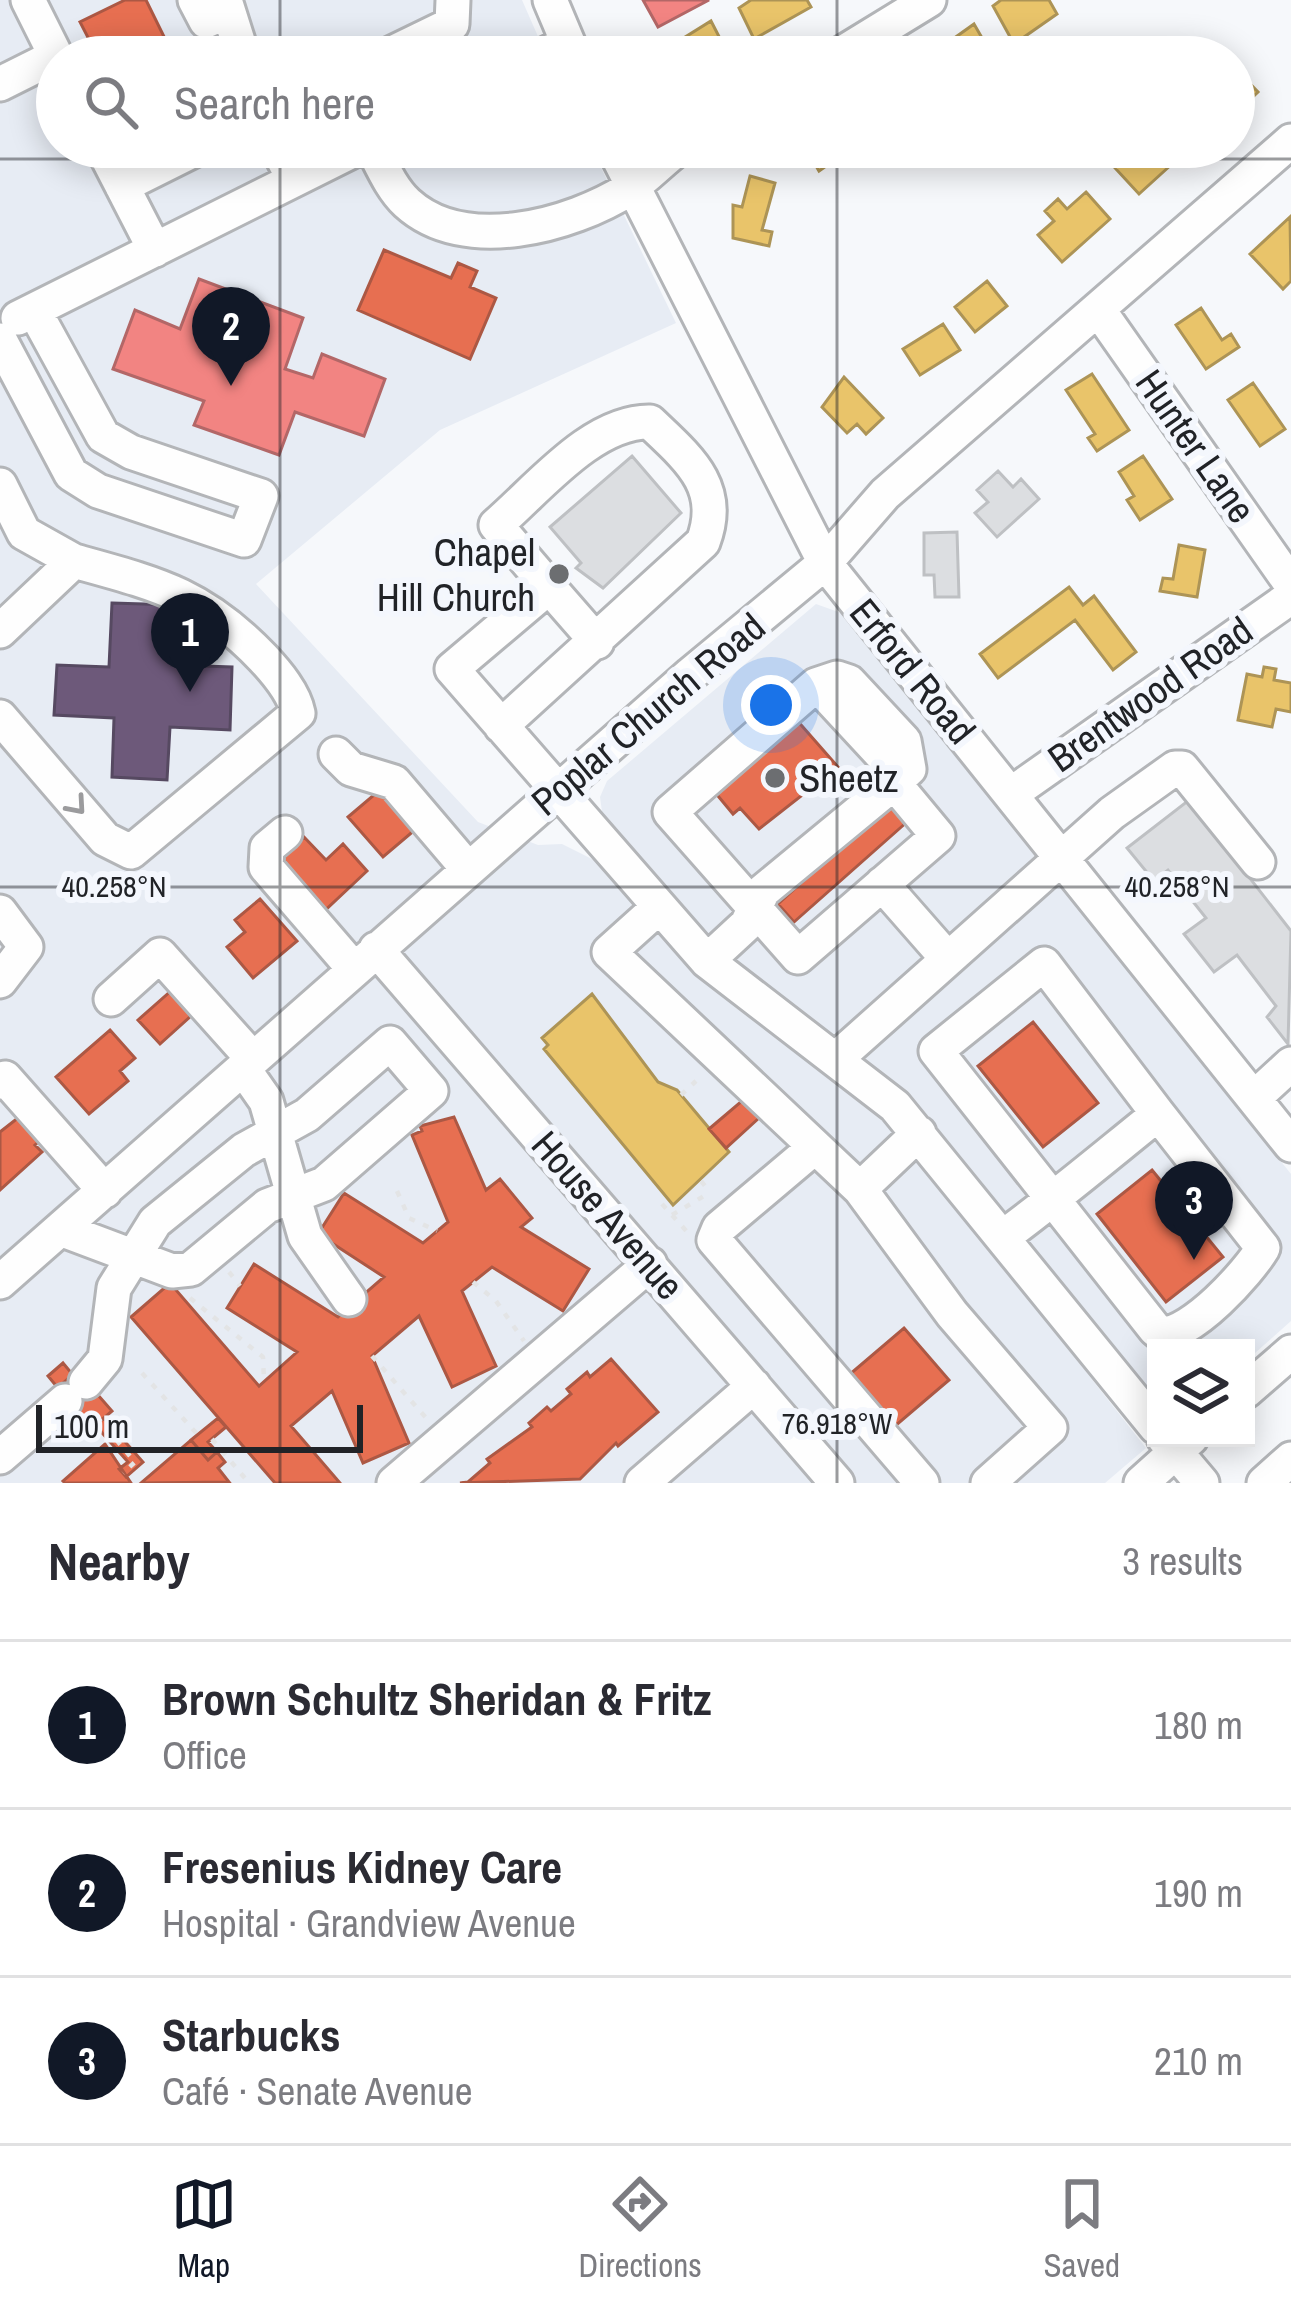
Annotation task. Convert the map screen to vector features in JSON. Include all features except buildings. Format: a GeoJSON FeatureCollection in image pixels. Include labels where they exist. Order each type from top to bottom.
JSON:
{"type":"FeatureCollection","features":[{"type":"Feature","properties":{"kind":"street"},"geometry":{"type":"LineString","coordinates":[[28,0],[46,36]]}},
{"type":"Feature","properties":{"kind":"street"},"geometry":{"type":"LineString","coordinates":[[195,0],[206,21],[227,6],[236,36]]}},
{"type":"Feature","properties":{"kind":"street"},"geometry":{"type":"LineString","coordinates":[[427,36],[452,24],[453,0]]}},
{"type":"Feature","properties":{"kind":"street"},"geometry":{"type":"LineString","coordinates":[[870,36],[929,0]]}},
{"type":"Feature","properties":{"kind":"street"},"geometry":{"type":"LineString","coordinates":[[553,1],[558,36]]}},
{"type":"Feature","properties":{"kind":"street"},"geometry":{"type":"LineString","coordinates":[[0,84],[36,67]]}},
{"type":"Feature","properties":{"kind":"street","name":"Poplar Church Road"},"geometry":{"type":"LineString","coordinates":[[1,1280],[557,790],[825,563],[885,494],[1291,141]]}},
{"type":"Feature","properties":{"kind":"street"},"geometry":{"type":"LineString","coordinates":[[113,168],[155,250]]}},
{"type":"Feature","properties":{"kind":"street"},"geometry":{"type":"LineString","coordinates":[[122,185],[157,168]]}},
{"type":"Feature","properties":{"kind":"street"},"geometry":{"type":"LineString","coordinates":[[288,168],[294,180]]}},
{"type":"Feature","properties":{"kind":"street"},"geometry":{"type":"LineString","coordinates":[[0,327],[318,168]]}},
{"type":"Feature","properties":{"kind":"street"},"geometry":{"type":"LineString","coordinates":[[385,168],[408,204],[426,216],[482,229],[553,222],[631,188],[655,168]]}},
{"type":"Feature","properties":{"kind":"street","name":"Erford Road"},"geometry":{"type":"LineString","coordinates":[[622,168],[825,563],[1291,1145]]}},
{"type":"Feature","properties":{"kind":"street","name":"Hunter Lane"},"geometry":{"type":"LineString","coordinates":[[1098,309],[1291,584]]}},
{"type":"Feature","properties":{"kind":"street"},"geometry":{"type":"LineString","coordinates":[[0,340],[71,474],[98,491],[244,540],[261,496],[130,452],[103,436],[34,310]]}},
{"type":"Feature","properties":{"kind":"street"},"geometry":{"type":"LineString","coordinates":[[502,726],[597,642],[703,542],[713,517],[709,488],[650,422],[625,422],[602,435],[496,525],[597,642]]}},
{"type":"Feature","properties":{"kind":"street"},"geometry":{"type":"LineString","coordinates":[[0,484],[24,533],[74,561],[164,589],[226,619],[274,670],[298,713],[157,836],[131,852],[105,839],[0,717]]}},
{"type":"Feature","properties":{"kind":"street"},"geometry":{"type":"LineString","coordinates":[[0,632],[74,561]]}},
{"type":"Feature","properties":{"kind":"street"},"geometry":{"type":"LineString","coordinates":[[549,586],[452,669],[707,961],[838,1058],[920,1133],[1147,1409]]}},
{"type":"Feature","properties":{"kind":"street","name":"Brentwood Road"},"geometry":{"type":"LineString","coordinates":[[1011,794],[1291,597]]}},
{"type":"Feature","properties":{"kind":"street"},"geometry":{"type":"LineString","coordinates":[[825,690],[832,696],[883,756],[893,783],[938,836],[798,957],[670,812],[808,692],[825,690]]}},
{"type":"Feature","properties":{"kind":"street"},"geometry":{"type":"LineString","coordinates":[[336,754],[351,769],[394,782],[468,869]]}},
{"type":"Feature","properties":{"kind":"street"},"geometry":{"type":"LineString","coordinates":[[838,1058],[946,957],[1165,773],[1182,768],[1258,862]]}},
{"type":"Feature","properties":{"kind":"street"},"geometry":{"type":"LineString","coordinates":[[707,961],[755,909],[763,891],[893,783]]}},
{"type":"Feature","properties":{"kind":"street","name":"House Avenue"},"geometry":{"type":"LineString","coordinates":[[284,833],[267,848],[266,867],[451,1033],[837,1483]]}},
{"type":"Feature","properties":{"kind":"street"},"geometry":{"type":"LineString","coordinates":[[882,884],[946,957]]}},
{"type":"Feature","properties":{"kind":"street"},"geometry":{"type":"LineString","coordinates":[[659,907],[609,952],[860,1189],[952,1314],[1051,1429],[988,1483]]}},
{"type":"Feature","properties":{"kind":"street"},"geometry":{"type":"LineString","coordinates":[[0,912],[26,947],[0,981]]}},
{"type":"Feature","properties":{"kind":"street"},"geometry":{"type":"LineString","coordinates":[[111,999],[160,955],[248,1064],[266,1101],[291,1196],[312,1249],[349,1299]]}},
{"type":"Feature","properties":{"kind":"street"},"geometry":{"type":"LineString","coordinates":[[1043,964],[1158,1114],[1253,1244],[1245,1277],[1169,1335],[1155,1330],[936,1051],[1043,964]]}},
{"type":"Feature","properties":{"kind":"street"},"geometry":{"type":"LineString","coordinates":[[409,1065],[451,1033]]}},
{"type":"Feature","properties":{"kind":"street"},"geometry":{"type":"LineString","coordinates":[[0,1457],[76,1392],[105,1359],[110,1298],[131,1256],[155,1222],[244,1150],[308,1115],[390,1043],[430,1091],[323,1184],[267,1206],[191,1269],[172,1270],[131,1256],[63,1230]]}},
{"type":"Feature","properties":{"kind":"street"},"geometry":{"type":"LineString","coordinates":[[1254,1098],[1291,1064]]}},
{"type":"Feature","properties":{"kind":"street"},"geometry":{"type":"LineString","coordinates":[[0,1082],[4,1078],[106,1191]]}},
{"type":"Feature","properties":{"kind":"street"},"geometry":{"type":"LineString","coordinates":[[1003,1237],[1158,1114]]}},
{"type":"Feature","properties":{"kind":"street"},"geometry":{"type":"LineString","coordinates":[[860,1189],[920,1133]]}},
{"type":"Feature","properties":{"kind":"street"},"geometry":{"type":"LineString","coordinates":[[815,1147],[719,1228],[715,1240],[922,1483]]}},
{"type":"Feature","properties":{"kind":"street"},"geometry":{"type":"LineString","coordinates":[[394,1483],[650,1264]]}},
{"type":"Feature","properties":{"kind":"street"},"geometry":{"type":"LineString","coordinates":[[1255,1383],[1291,1352]]}},
{"type":"Feature","properties":{"kind":"street"},"geometry":{"type":"LineString","coordinates":[[642,1483],[754,1385]]}},
{"type":"Feature","properties":{"kind":"street"},"geometry":{"type":"LineString","coordinates":[[1141,1483],[1166,1447]]}},
{"type":"Feature","properties":{"kind":"street"},"geometry":{"type":"LineString","coordinates":[[1177,1447],[1202,1483]]}},
{"type":"Feature","properties":{"kind":"path"},"geometry":{"type":"LineString","coordinates":[[681,1095],[696,1081]]}},
{"type":"Feature","properties":{"kind":"path"},"geometry":{"type":"LineString","coordinates":[[672,1215],[707,1194],[701,1181]]}},
{"type":"Feature","properties":{"kind":"path"},"geometry":{"type":"LineString","coordinates":[[397,1191],[409,1218],[437,1231]]}},
{"type":"Feature","properties":{"kind":"path"},"geometry":{"type":"LineString","coordinates":[[662,1204],[698,1243]]}},
{"type":"Feature","properties":{"kind":"path"},"geometry":{"type":"LineString","coordinates":[[230,1274],[241,1286]]}},
{"type":"Feature","properties":{"kind":"path"},"geometry":{"type":"LineString","coordinates":[[473,1282],[496,1301],[531,1351]]}},
{"type":"Feature","properties":{"kind":"path"},"geometry":{"type":"LineString","coordinates":[[184,1293],[263,1357],[264,1381]]}},
{"type":"Feature","properties":{"kind":"path"},"geometry":{"type":"LineString","coordinates":[[372,1356],[436,1429]]}},
{"type":"Feature","properties":{"kind":"path"},"geometry":{"type":"LineString","coordinates":[[142,1373],[198,1435]]}},
{"type":"Feature","properties":{"kind":"path"},"geometry":{"type":"LineString","coordinates":[[97,1417],[135,1462],[122,1473]]}},
{"type":"Feature","properties":{"kind":"path"},"geometry":{"type":"LineString","coordinates":[[212,1439],[250,1483]]}},
{"type":"Feature","properties":{"kind":"shaded area"},"geometry":{"type":"Polygon","coordinates":[[[0,0],[522,0],[538,36],[36,36],[36,168],[601,168],[676,323],[440,430],[256,584],[478,822],[538,845],[562,844],[602,864],[736,1008],[846,1082],[885,1116],[1146,1448],[1105,1483],[0,1483],[0,0]]]}},
{"type":"Feature","properties":{"kind":"shaded area"},"geometry":{"type":"Polygon","coordinates":[[[816,604],[844,614],[1291,1174],[1291,1321],[1255,1353],[1255,1339],[1147,1339],[1147,1396],[996,1203],[893,1084],[743,975],[603,819],[600,797],[607,781],[816,604]]]}},
{"type":"Feature","properties":{"kind":"place","name":"Fresenius Kidney Care"},"geometry":{"type":"Point","coordinates":[231,386]}},
{"type":"Feature","properties":{"kind":"place","name":"Chapel Hill Church"},"geometry":{"type":"Point","coordinates":[559,574]}},
{"type":"Feature","properties":{"kind":"place","name":"Brown Schultz Sheridan & Fritz"},"geometry":{"type":"Point","coordinates":[190,692]}},
{"type":"Feature","properties":{"kind":"place","name":"Sheetz"},"geometry":{"type":"Point","coordinates":[775,778]}},
{"type":"Feature","properties":{"kind":"place","name":"Starbucks"},"geometry":{"type":"Point","coordinates":[1194,1260]}}]}
